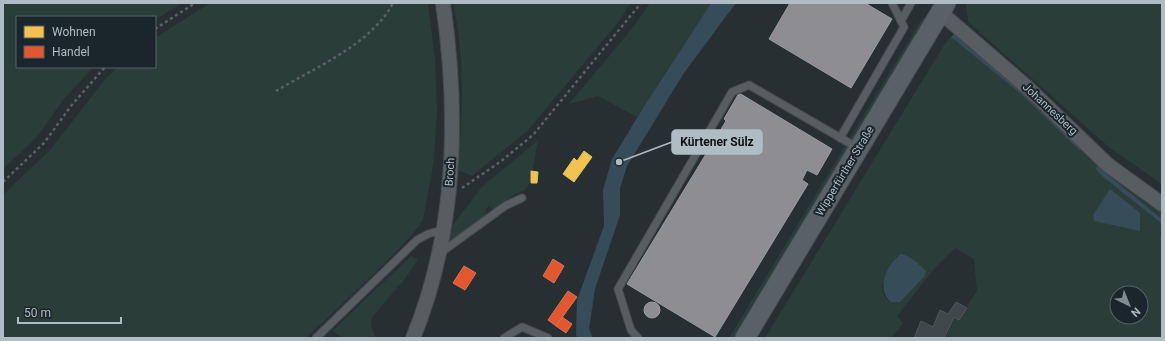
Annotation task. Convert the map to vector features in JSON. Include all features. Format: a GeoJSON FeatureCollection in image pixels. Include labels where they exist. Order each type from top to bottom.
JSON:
{"type":"FeatureCollection","features":[{"type":"Feature","properties":{"kind":"main road","name":"Wipperfürther Straße"},"geometry":{"type":"LineString","coordinates":[[745,338],[943,8]]}},
{"type":"Feature","properties":{"kind":"street","name":"Broch"},"geometry":{"type":"LineString","coordinates":[[413,338],[426,300],[438,256],[448,197],[452,106],[450,52],[443,3]]}},
{"type":"Feature","properties":{"kind":"street","name":"Johannesberg"},"geometry":{"type":"LineString","coordinates":[[943,8],[1108,165],[1162,204]]}},
{"type":"Feature","properties":{"kind":"lane"},"geometry":{"type":"LineString","coordinates":[[840,138],[904,27],[892,3]]}},
{"type":"Feature","properties":{"kind":"lane"},"geometry":{"type":"LineString","coordinates":[[901,21],[911,3]]}},
{"type":"Feature","properties":{"kind":"lane"},"geometry":{"type":"LineString","coordinates":[[638,338],[630,330],[618,289],[732,92],[749,85],[858,149]]}},
{"type":"Feature","properties":{"kind":"lane"},"geometry":{"type":"LineString","coordinates":[[438,256],[505,206],[522,198]]}},
{"type":"Feature","properties":{"kind":"lane"},"geometry":{"type":"LineString","coordinates":[[316,338],[417,240],[428,234],[442,230]]}},
{"type":"Feature","properties":{"kind":"lane"},"geometry":{"type":"LineString","coordinates":[[504,338],[522,327],[548,338]]}},
{"type":"Feature","properties":{"kind":"path"},"geometry":{"type":"LineString","coordinates":[[156,27],[195,3]]}},
{"type":"Feature","properties":{"kind":"path"},"geometry":{"type":"LineString","coordinates":[[276,91],[347,49],[367,35],[385,18],[393,3]]}},
{"type":"Feature","properties":{"kind":"path"},"geometry":{"type":"LineString","coordinates":[[448,197],[488,171],[533,135],[641,3]]}},
{"type":"Feature","properties":{"kind":"path"},"geometry":{"type":"LineString","coordinates":[[3,182],[44,143],[71,106],[104,68]]}},
{"type":"Feature","properties":{"kind":"green space"},"geometry":{"type":"Polygon","coordinates":[[[3,3],[182,3],[156,19],[156,16],[16,16],[16,68],[92,68],[63,100],[37,137],[3,169],[3,3]]]}},
{"type":"Feature","properties":{"kind":"green space"},"geometry":{"type":"Polygon","coordinates":[[[210,3],[428,3],[435,59],[437,110],[434,161],[423,220],[411,236],[375,273],[306,338],[3,338],[3,195],[51,149],[106,78],[117,68],[156,68],[156,37],[210,3]]]}},
{"type":"Feature","properties":{"kind":"green space"},"geometry":{"type":"Polygon","coordinates":[[[453,3],[631,3],[617,24],[528,130],[472,176],[458,170],[462,86],[460,44],[453,3]]]}},
{"type":"Feature","properties":{"kind":"green space"},"geometry":{"type":"Polygon","coordinates":[[[650,3],[711,3],[637,117],[598,96],[569,104],[631,30],[650,3]]]}},
{"type":"Feature","properties":{"kind":"green space"},"geometry":{"type":"Polygon","coordinates":[[[966,3],[1162,3],[1162,184],[1110,148],[968,22],[966,3]]]}},
{"type":"Feature","properties":{"kind":"green space"},"geometry":{"type":"Polygon","coordinates":[[[923,17],[928,20],[736,338],[729,338],[923,17]]]}},
{"type":"Feature","properties":{"kind":"green space"},"geometry":{"type":"Polygon","coordinates":[[[951,37],[1022,95],[1080,151],[1083,148],[1144,201],[1162,213],[1162,219],[1108,175],[1099,165],[1096,168],[1103,177],[1162,224],[1160,235],[1162,236],[1162,338],[944,338],[954,317],[959,319],[977,291],[974,259],[955,248],[934,269],[897,316],[903,323],[891,338],[765,338],[944,45],[951,37]],[[919,264],[882,284],[882,290],[885,296],[891,302],[900,302],[925,276],[925,271],[919,264]]]}},
{"type":"Feature","properties":{"kind":"green space"},"geometry":{"type":"Polygon","coordinates":[[[538,140],[530,183],[525,190],[515,194],[493,211],[489,206],[486,209],[485,217],[447,245],[452,226],[482,187],[538,140]]]}},
{"type":"Feature","properties":{"kind":"green space"},"geometry":{"type":"Polygon","coordinates":[[[411,256],[418,260],[404,280],[372,317],[371,326],[376,338],[343,338],[332,331],[411,256]]]}},
{"type":"Feature","properties":{"kind":"water"},"geometry":{"type":"Polygon","coordinates":[[[711,3],[736,3],[684,73],[627,166],[620,188],[620,215],[595,289],[589,329],[593,338],[577,338],[577,300],[604,226],[603,190],[612,159],[711,3]]]}},
{"type":"Feature","properties":{"kind":"water"},"geometry":{"type":"Polygon","coordinates":[[[954,34],[1025,92],[1083,148],[1080,151],[1022,95],[951,37],[954,34]]]}},
{"type":"Feature","properties":{"kind":"water"},"geometry":{"type":"Polygon","coordinates":[[[1099,165],[1108,175],[1162,219],[1162,224],[1103,177],[1095,168],[1099,165]]]}},
{"type":"Feature","properties":{"kind":"water"},"geometry":{"type":"Polygon","coordinates":[[[1110,189],[1140,213],[1140,231],[1094,221],[1093,215],[1110,189]]]}},
{"type":"Feature","properties":{"kind":"water"},"geometry":{"type":"Polygon","coordinates":[[[901,254],[911,258],[921,266],[926,271],[925,276],[900,302],[891,302],[886,297],[883,284],[887,270],[901,254]]]}},
{"type":"Feature","properties":{"kind":"building: Wohnen"},"geometry":{"type":"Polygon","coordinates":[[[584,151],[592,157],[574,182],[563,174],[574,158],[577,161],[584,151]]]}},
{"type":"Feature","properties":{"kind":"building: Wohnen"},"geometry":{"type":"Polygon","coordinates":[[[531,171],[538,172],[537,183],[531,183],[531,171]]]}},
{"type":"Feature","properties":{"kind":"building: Handel"},"geometry":{"type":"Polygon","coordinates":[[[553,259],[564,266],[554,283],[543,276],[553,259]]]}},
{"type":"Feature","properties":{"kind":"building: Handel"},"geometry":{"type":"Polygon","coordinates":[[[464,266],[476,273],[465,290],[453,283],[464,266]]]}},
{"type":"Feature","properties":{"kind":"building: Handel"},"geometry":{"type":"Polygon","coordinates":[[[568,291],[577,297],[556,326],[548,320],[568,291]]]}},
{"type":"Feature","properties":{"kind":"building: Handel"},"geometry":{"type":"Polygon","coordinates":[[[562,317],[572,324],[566,333],[556,326],[562,317]]]}},
{"type":"Feature","properties":{"kind":"building: Industrie"},"geometry":{"type":"Polygon","coordinates":[[[790,3],[865,3],[892,19],[851,88],[769,39],[790,3]]]}},
{"type":"Feature","properties":{"kind":"building: Industrie"},"geometry":{"type":"Polygon","coordinates":[[[739,93],[832,149],[817,175],[807,170],[802,180],[808,184],[715,337],[627,284],[726,121],[724,119],[739,93]]]}},
{"type":"Feature","properties":{"kind":"building: Industrie"},"geometry":{"type":"Polygon","coordinates":[[[652,302],[658,304],[660,310],[658,316],[652,318],[646,316],[644,310],[646,304],[652,302]]]}},
{"type":"Feature","properties":{"kind":"building: Sonstige"},"geometry":{"type":"Polygon","coordinates":[[[956,302],[967,308],[959,320],[954,317],[944,338],[914,338],[921,321],[933,327],[940,310],[948,314],[956,302]]]}},
{"type":"Feature","properties":{"kind":"place","name":"Kürtener Sülz"},"geometry":{"type":"Point","coordinates":[619,162]}}]}
